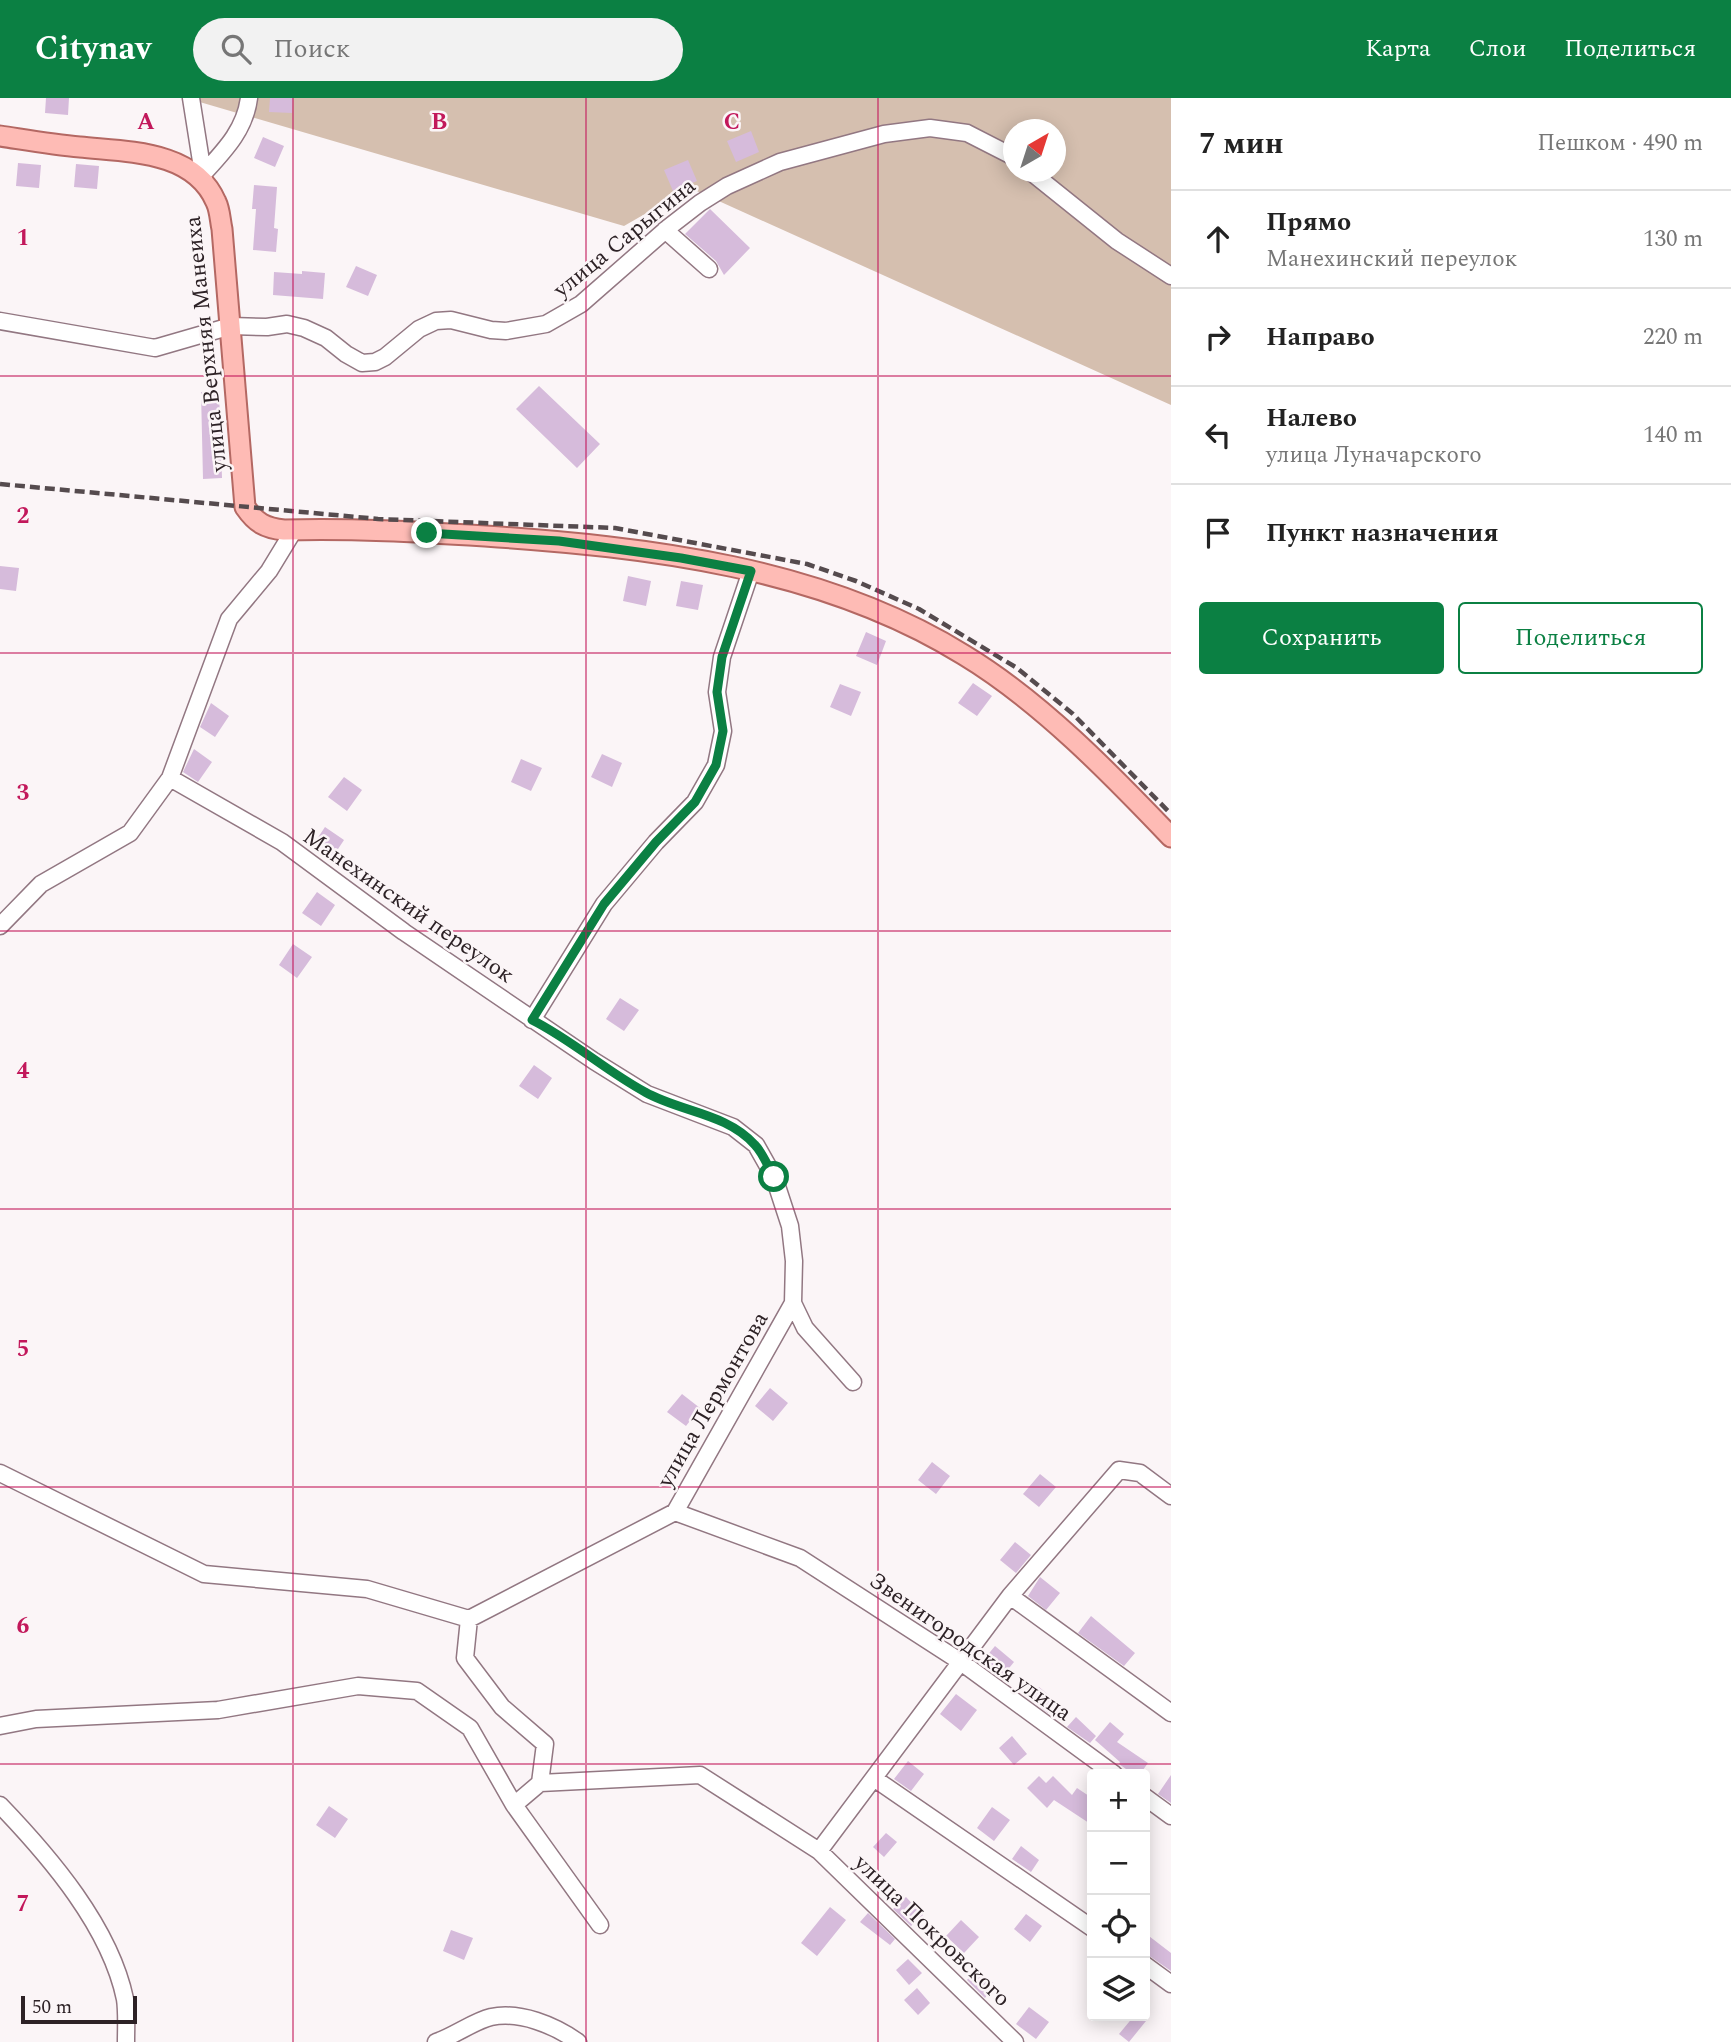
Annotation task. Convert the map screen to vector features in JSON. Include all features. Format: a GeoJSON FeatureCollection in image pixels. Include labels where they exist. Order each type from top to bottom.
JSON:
{"type":"FeatureCollection","features":[{"type":"Feature","properties":{"kind":"main road","name":"улица Верхняя Манеиха"},"geometry":{"type":"LineString","coordinates":[[0,135],[73,147],[153,155],[174,162],[204,180],[216,202],[222,229],[246,507],[254,520],[267,528],[294,530]]}},
{"type":"Feature","properties":{"kind":"main road"},"geometry":{"type":"LineString","coordinates":[[294,530],[427,533],[559,541],[681,558],[786,578],[870,607],[920,630],[966,656],[1029,702],[1080,745],[1171,837]]}},
{"type":"Feature","properties":{"kind":"street"},"geometry":{"type":"LineString","coordinates":[[191,98],[204,180]]}},
{"type":"Feature","properties":{"kind":"street"},"geometry":{"type":"LineString","coordinates":[[204,180],[233,140],[248,109],[249,98]]}},
{"type":"Feature","properties":{"kind":"street","name":"улица Сарыгина"},"geometry":{"type":"LineString","coordinates":[[0,321],[155,348],[230,326],[267,327],[287,324],[326,338],[362,363],[375,362],[419,329],[436,321],[451,320],[506,331],[546,324],[581,304],[665,230],[727,186],[780,162],[884,134],[930,128],[967,132],[1003,152]]}},
{"type":"Feature","properties":{"kind":"street"},"geometry":{"type":"LineString","coordinates":[[1043,182],[1116,241],[1171,276]]}},
{"type":"Feature","properties":{"kind":"street"},"geometry":{"type":"LineString","coordinates":[[665,230],[709,269]]}},
{"type":"Feature","properties":{"kind":"street"},"geometry":{"type":"LineString","coordinates":[[0,926],[41,884],[130,833],[170,778],[229,619],[270,572],[294,530]]}},
{"type":"Feature","properties":{"kind":"street"},"geometry":{"type":"LineString","coordinates":[[532,1020],[604,904],[656,842],[695,802],[716,765],[723,731],[717,692],[722,657],[751,571]]}},
{"type":"Feature","properties":{"kind":"street","name":"Манехинский переулок"},"geometry":{"type":"LineString","coordinates":[[170,778],[282,842],[404,932],[532,1020],[551,1029],[594,1061],[647,1094],[733,1127],[756,1145],[774,1177],[789,1226],[794,1261],[793,1303]]}},
{"type":"Feature","properties":{"kind":"street"},"geometry":{"type":"LineString","coordinates":[[793,1303],[805,1328],[853,1382]]}},
{"type":"Feature","properties":{"kind":"street","name":"улица Лермонтова"},"geometry":{"type":"LineString","coordinates":[[793,1303],[675,1512],[800,1558]]}},
{"type":"Feature","properties":{"kind":"street"},"geometry":{"type":"LineString","coordinates":[[819,1852],[1010,1596],[1119,1470],[1140,1473],[1171,1496]]}},
{"type":"Feature","properties":{"kind":"street"},"geometry":{"type":"LineString","coordinates":[[0,1473],[204,1574],[367,1589],[468,1619],[675,1512]]}},
{"type":"Feature","properties":{"kind":"street","name":"Звенигородская улица"},"geometry":{"type":"LineString","coordinates":[[800,1558],[961,1662],[1107,1769]]}},
{"type":"Feature","properties":{"kind":"street"},"geometry":{"type":"LineString","coordinates":[[1010,1596],[1171,1713]]}},
{"type":"Feature","properties":{"kind":"street"},"geometry":{"type":"LineString","coordinates":[[468,1619],[465,1658],[502,1707],[545,1744],[540,1783],[514,1805]]}},
{"type":"Feature","properties":{"kind":"street"},"geometry":{"type":"LineString","coordinates":[[0,1726],[36,1719],[218,1710],[358,1686],[417,1691],[470,1728],[514,1805],[600,1925]]}},
{"type":"Feature","properties":{"kind":"street","name":"улица Покровского"},"geometry":{"type":"LineString","coordinates":[[540,1783],[700,1776],[819,1852],[1015,2042]]}},
{"type":"Feature","properties":{"kind":"street"},"geometry":{"type":"LineString","coordinates":[[875,1780],[1087,1925]]}},
{"type":"Feature","properties":{"kind":"street"},"geometry":{"type":"LineString","coordinates":[[1150,1801],[1171,1816]]}},
{"type":"Feature","properties":{"kind":"street"},"geometry":{"type":"LineString","coordinates":[[0,1805],[60,1874],[95,1923],[114,1962],[125,2000],[126,2042]]}},
{"type":"Feature","properties":{"kind":"street"},"geometry":{"type":"LineString","coordinates":[[1150,1968],[1171,1983]]}},
{"type":"Feature","properties":{"kind":"street"},"geometry":{"type":"LineString","coordinates":[[436,2042],[488,2018],[507,2015],[527,2018],[565,2033],[578,2042]]}},
{"type":"Feature","properties":{"kind":"shaded area"},"geometry":{"type":"Polygon","coordinates":[[[186,98],[1171,98],[1171,405],[690,188],[624,226],[186,98]]]}},
{"type":"Feature","properties":{"kind":"building"},"geometry":{"type":"Polygon","coordinates":[[[46,98],[69,98],[68,115],[45,113],[46,98]]]}},
{"type":"Feature","properties":{"kind":"building"},"geometry":{"type":"Polygon","coordinates":[[[270,98],[293,98],[292,113],[269,112],[270,98]]]}},
{"type":"Feature","properties":{"kind":"building"},"geometry":{"type":"Polygon","coordinates":[[[751,131],[759,152],[736,162],[727,141],[751,131]]]}},
{"type":"Feature","properties":{"kind":"building"},"geometry":{"type":"Polygon","coordinates":[[[263,137],[284,146],[275,167],[254,158],[263,137]]]}},
{"type":"Feature","properties":{"kind":"building"},"geometry":{"type":"Polygon","coordinates":[[[688,160],[697,181],[673,191],[664,170],[688,160]]]}},
{"type":"Feature","properties":{"kind":"building"},"geometry":{"type":"Polygon","coordinates":[[[18,163],[41,165],[39,188],[16,186],[18,163]]]}},
{"type":"Feature","properties":{"kind":"building"},"geometry":{"type":"Polygon","coordinates":[[[76,164],[99,166],[97,189],[74,187],[76,164]]]}},
{"type":"Feature","properties":{"kind":"building"},"geometry":{"type":"Polygon","coordinates":[[[254,185],[277,187],[274,228],[278,229],[276,252],[253,250],[256,209],[252,209],[254,185]]]}},
{"type":"Feature","properties":{"kind":"building"},"geometry":{"type":"Polygon","coordinates":[[[710,209],[750,248],[724,275],[716,261],[685,234],[710,209]]]}},
{"type":"Feature","properties":{"kind":"building"},"geometry":{"type":"Polygon","coordinates":[[[356,266],[377,275],[368,296],[346,287],[356,266]]]}},
{"type":"Feature","properties":{"kind":"building"},"geometry":{"type":"Polygon","coordinates":[[[302,271],[325,273],[323,299],[273,295],[274,272],[302,274],[302,271]]]}},
{"type":"Feature","properties":{"kind":"building"},"geometry":{"type":"Polygon","coordinates":[[[539,386],[600,444],[577,468],[516,409],[539,386]]]}},
{"type":"Feature","properties":{"kind":"building"},"geometry":{"type":"Polygon","coordinates":[[[219,391],[222,478],[203,479],[201,392],[219,391]]]}},
{"type":"Feature","properties":{"kind":"building"},"geometry":{"type":"Polygon","coordinates":[[[0,566],[19,568],[16,591],[0,589],[0,566]]]}},
{"type":"Feature","properties":{"kind":"building"},"geometry":{"type":"Polygon","coordinates":[[[628,576],[651,581],[646,606],[623,601],[628,576]]]}},
{"type":"Feature","properties":{"kind":"building"},"geometry":{"type":"Polygon","coordinates":[[[681,581],[703,585],[698,610],[676,606],[681,581]]]}},
{"type":"Feature","properties":{"kind":"building"},"geometry":{"type":"Polygon","coordinates":[[[866,632],[886,641],[877,665],[856,656],[866,632]]]}},
{"type":"Feature","properties":{"kind":"building"},"geometry":{"type":"Polygon","coordinates":[[[973,683],[992,696],[977,716],[958,703],[973,683]]]}},
{"type":"Feature","properties":{"kind":"building"},"geometry":{"type":"Polygon","coordinates":[[[840,684],[861,692],[851,716],[830,707],[840,684]]]}},
{"type":"Feature","properties":{"kind":"building"},"geometry":{"type":"Polygon","coordinates":[[[211,703],[229,716],[215,737],[200,727],[211,703]]]}},
{"type":"Feature","properties":{"kind":"building"},"geometry":{"type":"Polygon","coordinates":[[[194,749],[212,762],[198,782],[183,772],[194,749]]]}},
{"type":"Feature","properties":{"kind":"building"},"geometry":{"type":"Polygon","coordinates":[[[602,754],[622,763],[612,787],[591,777],[602,754]]]}},
{"type":"Feature","properties":{"kind":"building"},"geometry":{"type":"Polygon","coordinates":[[[521,759],[542,768],[531,791],[511,782],[521,759]]]}},
{"type":"Feature","properties":{"kind":"building"},"geometry":{"type":"Polygon","coordinates":[[[344,777],[362,790],[347,811],[328,797],[344,777]]]}},
{"type":"Feature","properties":{"kind":"building"},"geometry":{"type":"Polygon","coordinates":[[[325,827],[344,840],[330,861],[311,848],[325,827]]]}},
{"type":"Feature","properties":{"kind":"building"},"geometry":{"type":"Polygon","coordinates":[[[317,892],[335,905],[321,926],[302,913],[317,892]]]}},
{"type":"Feature","properties":{"kind":"building"},"geometry":{"type":"Polygon","coordinates":[[[293,944],[312,957],[297,978],[279,965],[293,944]]]}},
{"type":"Feature","properties":{"kind":"building"},"geometry":{"type":"Polygon","coordinates":[[[620,998],[639,1010],[624,1031],[606,1019],[620,998]]]}},
{"type":"Feature","properties":{"kind":"building"},"geometry":{"type":"Polygon","coordinates":[[[534,1065],[552,1078],[538,1099],[519,1086],[534,1065]]]}},
{"type":"Feature","properties":{"kind":"building"},"geometry":{"type":"Polygon","coordinates":[[[770,1388],[788,1403],[773,1421],[755,1406],[770,1388]]]}},
{"type":"Feature","properties":{"kind":"building"},"geometry":{"type":"Polygon","coordinates":[[[682,1394],[700,1408],[686,1426],[667,1412],[682,1394]]]}},
{"type":"Feature","properties":{"kind":"building"},"geometry":{"type":"Polygon","coordinates":[[[932,1462],[950,1476],[936,1494],[918,1480],[932,1462]]]}},
{"type":"Feature","properties":{"kind":"building"},"geometry":{"type":"Polygon","coordinates":[[[1040,1474],[1056,1487],[1039,1507],[1023,1494],[1040,1474]]]}},
{"type":"Feature","properties":{"kind":"building"},"geometry":{"type":"Polygon","coordinates":[[[1015,1542],[1031,1555],[1016,1573],[1000,1560],[1015,1542]]]}},
{"type":"Feature","properties":{"kind":"building"},"geometry":{"type":"Polygon","coordinates":[[[1040,1577],[1060,1593],[1046,1610],[1028,1596],[1040,1577]]]}},
{"type":"Feature","properties":{"kind":"building"},"geometry":{"type":"Polygon","coordinates":[[[1091,1616],[1135,1653],[1124,1666],[1078,1633],[1091,1616]]]}},
{"type":"Feature","properties":{"kind":"building"},"geometry":{"type":"Polygon","coordinates":[[[995,1646],[1014,1662],[1001,1678],[981,1663],[995,1646]]]}},
{"type":"Feature","properties":{"kind":"building"},"geometry":{"type":"Polygon","coordinates":[[[1039,1687],[1057,1702],[1048,1713],[1029,1699],[1039,1687]]]}},
{"type":"Feature","properties":{"kind":"building"},"geometry":{"type":"Polygon","coordinates":[[[956,1694],[977,1710],[961,1731],[940,1714],[956,1694]]]}},
{"type":"Feature","properties":{"kind":"building"},"geometry":{"type":"Polygon","coordinates":[[[1076,1717],[1096,1736],[1090,1743],[1067,1727],[1076,1717]]]}},
{"type":"Feature","properties":{"kind":"building"},"geometry":{"type":"Polygon","coordinates":[[[1110,1722],[1124,1734],[1117,1742],[1148,1763],[1144,1769],[1126,1769],[1095,1740],[1110,1722]]]}},
{"type":"Feature","properties":{"kind":"building"},"geometry":{"type":"Polygon","coordinates":[[[1012,1736],[1027,1754],[1014,1765],[999,1748],[1012,1736]]]}},
{"type":"Feature","properties":{"kind":"building"},"geometry":{"type":"Polygon","coordinates":[[[908,1761],[924,1774],[911,1791],[894,1779],[908,1761]]]}},
{"type":"Feature","properties":{"kind":"building"},"geometry":{"type":"Polygon","coordinates":[[[1171,1775],[1171,1803],[1158,1794],[1171,1775]]]}},
{"type":"Feature","properties":{"kind":"building"},"geometry":{"type":"Polygon","coordinates":[[[1039,1776],[1046,1783],[1053,1776],[1072,1795],[1077,1788],[1087,1795],[1087,1822],[1054,1800],[1047,1808],[1027,1788],[1039,1776]]]}},
{"type":"Feature","properties":{"kind":"building"},"geometry":{"type":"Polygon","coordinates":[[[329,1806],[348,1819],[335,1838],[316,1825],[329,1806]]]}},
{"type":"Feature","properties":{"kind":"building"},"geometry":{"type":"Polygon","coordinates":[[[992,1807],[1010,1820],[994,1841],[977,1828],[992,1807]]]}},
{"type":"Feature","properties":{"kind":"building"},"geometry":{"type":"Polygon","coordinates":[[[886,1833],[897,1842],[884,1857],[873,1847],[886,1833]]]}},
{"type":"Feature","properties":{"kind":"building"},"geometry":{"type":"Polygon","coordinates":[[[1021,1846],[1039,1860],[1031,1872],[1012,1859],[1021,1846]]]}},
{"type":"Feature","properties":{"kind":"building"},"geometry":{"type":"Polygon","coordinates":[[[906,1897],[923,1915],[911,1926],[893,1909],[906,1897]]]}},
{"type":"Feature","properties":{"kind":"building"},"geometry":{"type":"Polygon","coordinates":[[[830,1907],[846,1920],[817,1956],[801,1943],[830,1907]]]}},
{"type":"Feature","properties":{"kind":"building"},"geometry":{"type":"Polygon","coordinates":[[[868,1913],[895,1939],[890,1945],[860,1922],[868,1913]]]}},
{"type":"Feature","properties":{"kind":"building"},"geometry":{"type":"Polygon","coordinates":[[[1026,1914],[1042,1926],[1030,1942],[1014,1929],[1026,1914]]]}},
{"type":"Feature","properties":{"kind":"building"},"geometry":{"type":"Polygon","coordinates":[[[961,1920],[979,1937],[964,1953],[946,1936],[961,1920]]]}},
{"type":"Feature","properties":{"kind":"building"},"geometry":{"type":"Polygon","coordinates":[[[451,1930],[473,1938],[464,1960],[443,1951],[451,1930]]]}},
{"type":"Feature","properties":{"kind":"building"},"geometry":{"type":"Polygon","coordinates":[[[1150,1937],[1171,1953],[1171,1971],[1151,1957],[1150,1937]]]}},
{"type":"Feature","properties":{"kind":"building"},"geometry":{"type":"Polygon","coordinates":[[[908,1959],[922,1973],[909,1985],[896,1970],[908,1959]]]}},
{"type":"Feature","properties":{"kind":"building"},"geometry":{"type":"Polygon","coordinates":[[[975,1969],[995,1984],[985,1998],[967,1980],[975,1969]]]}},
{"type":"Feature","properties":{"kind":"building"},"geometry":{"type":"Polygon","coordinates":[[[917,1988],[930,2003],[918,2015],[904,2000],[917,1988]]]}},
{"type":"Feature","properties":{"kind":"building"},"geometry":{"type":"Polygon","coordinates":[[[1029,2007],[1049,2022],[1036,2039],[1016,2024],[1029,2007]]]}},
{"type":"Feature","properties":{"kind":"building"},"geometry":{"type":"Polygon","coordinates":[[[1130,2021],[1146,2021],[1129,2042],[1119,2034],[1130,2021]]]}},
{"type":"Feature","properties":{"kind":"railway"},"geometry":{"type":"LineString","coordinates":[[0,484],[378,519],[615,528],[807,564],[856,581],[919,609],[1017,668],[1073,714],[1171,814]]}},
{"type":"Feature","properties":{"kind":"route"},"geometry":{"type":"LineString","coordinates":[[427,533],[559,541],[751,571],[722,657],[717,692],[723,731],[716,765],[695,802],[656,842],[604,904],[532,1020],[551,1029],[594,1061],[647,1094],[733,1127],[756,1145],[774,1177]]}}]}
